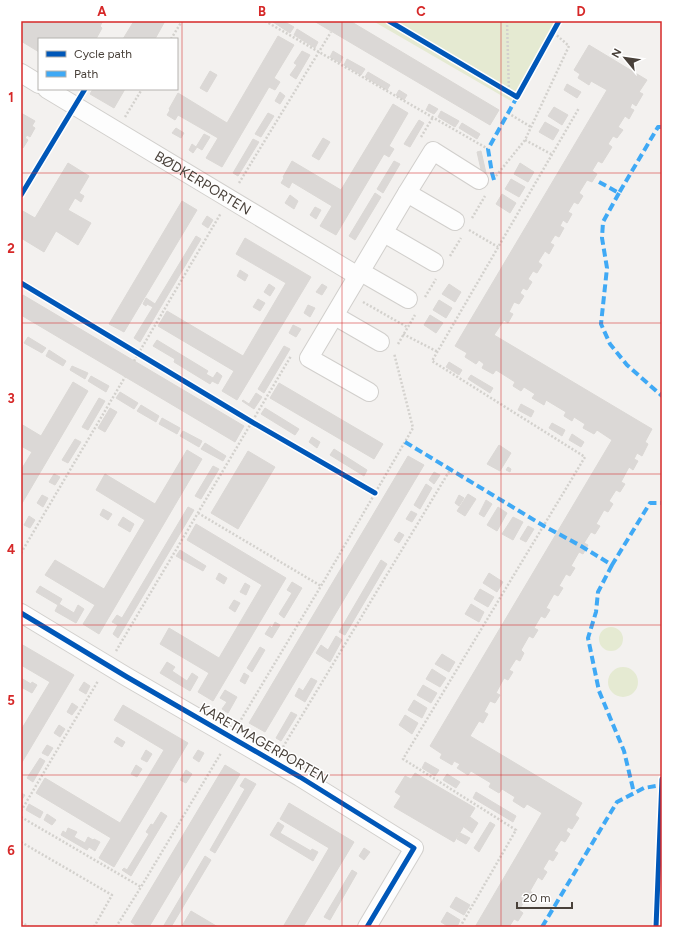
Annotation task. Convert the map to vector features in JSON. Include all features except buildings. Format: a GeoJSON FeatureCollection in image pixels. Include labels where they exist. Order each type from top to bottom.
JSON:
{"type":"FeatureCollection","features":[{"type":"Feature","properties":{"kind":"street"},"geometry":{"type":"LineString","coordinates":[[21,73],[38,83]]}},
{"type":"Feature","properties":{"kind":"street","name":"BØDKERPORTEN"},"geometry":{"type":"LineString","coordinates":[[49,90],[360,274],[416,304]]}},
{"type":"Feature","properties":{"kind":"street"},"geometry":{"type":"LineString","coordinates":[[369,392],[302,354],[334,316],[433,151],[486,184]]}},
{"type":"Feature","properties":{"kind":"street"},"geometry":{"type":"LineString","coordinates":[[407,193],[461,225]]}},
{"type":"Feature","properties":{"kind":"street"},"geometry":{"type":"LineString","coordinates":[[384,233],[440,265]]}},
{"type":"Feature","properties":{"kind":"street"},"geometry":{"type":"LineString","coordinates":[[334,316],[390,346]]}},
{"type":"Feature","properties":{"kind":"street","name":"KARETMAGERPORTEN"},"geometry":{"type":"LineString","coordinates":[[21,613],[300,777],[414,848],[367,927]]}},
{"type":"Feature","properties":{"kind":"path"},"geometry":{"type":"LineString","coordinates":[[172,38],[182,21]]}},
{"type":"Feature","properties":{"kind":"path"},"geometry":{"type":"LineString","coordinates":[[265,21],[488,149]]}},
{"type":"Feature","properties":{"kind":"path"},"geometry":{"type":"LineString","coordinates":[[507,21],[509,93]]}},
{"type":"Feature","properties":{"kind":"path"},"geometry":{"type":"LineString","coordinates":[[134,361],[230,198],[331,32]]}},
{"type":"Feature","properties":{"kind":"path"},"geometry":{"type":"LineString","coordinates":[[116,927],[321,586],[413,428],[390,346],[404,334],[408,328],[416,304],[486,184],[500,171],[525,140],[569,46],[553,32]]}},
{"type":"Feature","properties":{"kind":"path"},"geometry":{"type":"LineString","coordinates":[[117,131],[141,90]]}},
{"type":"Feature","properties":{"kind":"path"},"geometry":{"type":"LineString","coordinates":[[460,927],[516,830],[403,759],[586,457],[432,361],[579,108]]}},
{"type":"Feature","properties":{"kind":"path"},"geometry":{"type":"LineString","coordinates":[[508,113],[531,127]]}},
{"type":"Feature","properties":{"kind":"path"},"geometry":{"type":"LineString","coordinates":[[421,137],[433,117]]}},
{"type":"Feature","properties":{"kind":"path"},"geometry":{"type":"LineString","coordinates":[[525,140],[551,154]]}},
{"type":"Feature","properties":{"kind":"path"},"geometry":{"type":"LineString","coordinates":[[461,225],[498,247]]}},
{"type":"Feature","properties":{"kind":"path"},"geometry":{"type":"LineString","coordinates":[[348,293],[408,328]]}},
{"type":"Feature","properties":{"kind":"path"},"geometry":{"type":"LineString","coordinates":[[404,334],[438,352]]}},
{"type":"Feature","properties":{"kind":"path"},"geometry":{"type":"LineString","coordinates":[[132,350],[145,358]]}},
{"type":"Feature","properties":{"kind":"path"},"geometry":{"type":"LineString","coordinates":[[21,811],[252,422],[302,354]]}},
{"type":"Feature","properties":{"kind":"path"},"geometry":{"type":"LineString","coordinates":[[21,553],[125,377]]}},
{"type":"Feature","properties":{"kind":"path"},"geometry":{"type":"LineString","coordinates":[[245,418],[259,426]]}},
{"type":"Feature","properties":{"kind":"path"},"geometry":{"type":"LineString","coordinates":[[274,762],[450,470]]}},
{"type":"Feature","properties":{"kind":"path"},"geometry":{"type":"LineString","coordinates":[[368,490],[375,494]]}},
{"type":"Feature","properties":{"kind":"path"},"geometry":{"type":"LineString","coordinates":[[198,513],[321,586]]}},
{"type":"Feature","properties":{"kind":"path"},"geometry":{"type":"LineString","coordinates":[[21,817],[141,887]]}},
{"type":"Feature","properties":{"kind":"path"},"geometry":{"type":"LineString","coordinates":[[21,842],[112,895],[94,927]]}},
{"type":"Feature","properties":{"kind":"path"},"geometry":{"type":"LineString","coordinates":[[21,922],[29,927]]}},
{"type":"Feature","properties":{"kind":"green space"},"geometry":{"type":"Polygon","coordinates":[[[373,21],[556,21],[511,101],[373,21]]]}},
{"type":"Feature","properties":{"kind":"green space"},"geometry":{"type":"Polygon","coordinates":[[[606,627],[616,627],[623,634],[623,644],[616,651],[606,651],[599,644],[599,634],[606,627]]]}},
{"type":"Feature","properties":{"kind":"green space"},"geometry":{"type":"Polygon","coordinates":[[[623,667],[629,668],[637,676],[637,688],[629,696],[623,697],[617,696],[609,688],[608,682],[609,676],[617,668],[623,667]]]}},
{"type":"Feature","properties":{"kind":"marked path"},"geometry":{"type":"LineString","coordinates":[[494,180],[488,149],[517,97]]}},
{"type":"Feature","properties":{"kind":"marked path"},"geometry":{"type":"LineString","coordinates":[[599,182],[619,193],[658,127],[662,127]]}},
{"type":"Feature","properties":{"kind":"marked path"},"geometry":{"type":"LineString","coordinates":[[619,193],[603,222],[602,238],[607,268],[601,324],[610,344],[627,365],[662,396]]}},
{"type":"Feature","properties":{"kind":"marked path"},"geometry":{"type":"LineString","coordinates":[[405,442],[544,526],[612,565],[650,503],[662,503]]}},
{"type":"Feature","properties":{"kind":"marked path"},"geometry":{"type":"LineString","coordinates":[[612,565],[598,592],[596,612],[588,638],[599,691],[624,751],[634,793]]}},
{"type":"Feature","properties":{"kind":"marked path"},"geometry":{"type":"LineString","coordinates":[[542,927],[617,802],[644,788],[662,785]]}},
{"type":"Feature","properties":{"kind":"cycle path"},"geometry":{"type":"LineString","coordinates":[[389,21],[517,97],[559,21]]}},
{"type":"Feature","properties":{"kind":"cycle path"},"geometry":{"type":"LineString","coordinates":[[21,195],[84,90]]}},
{"type":"Feature","properties":{"kind":"cycle path"},"geometry":{"type":"LineString","coordinates":[[21,283],[252,422],[375,493]]}},
{"type":"Feature","properties":{"kind":"cycle path"},"geometry":{"type":"LineString","coordinates":[[21,613],[127,677],[300,777],[414,848],[367,927]]}},
{"type":"Feature","properties":{"kind":"cycle path"},"geometry":{"type":"LineString","coordinates":[[656,927],[662,779]]}}]}
